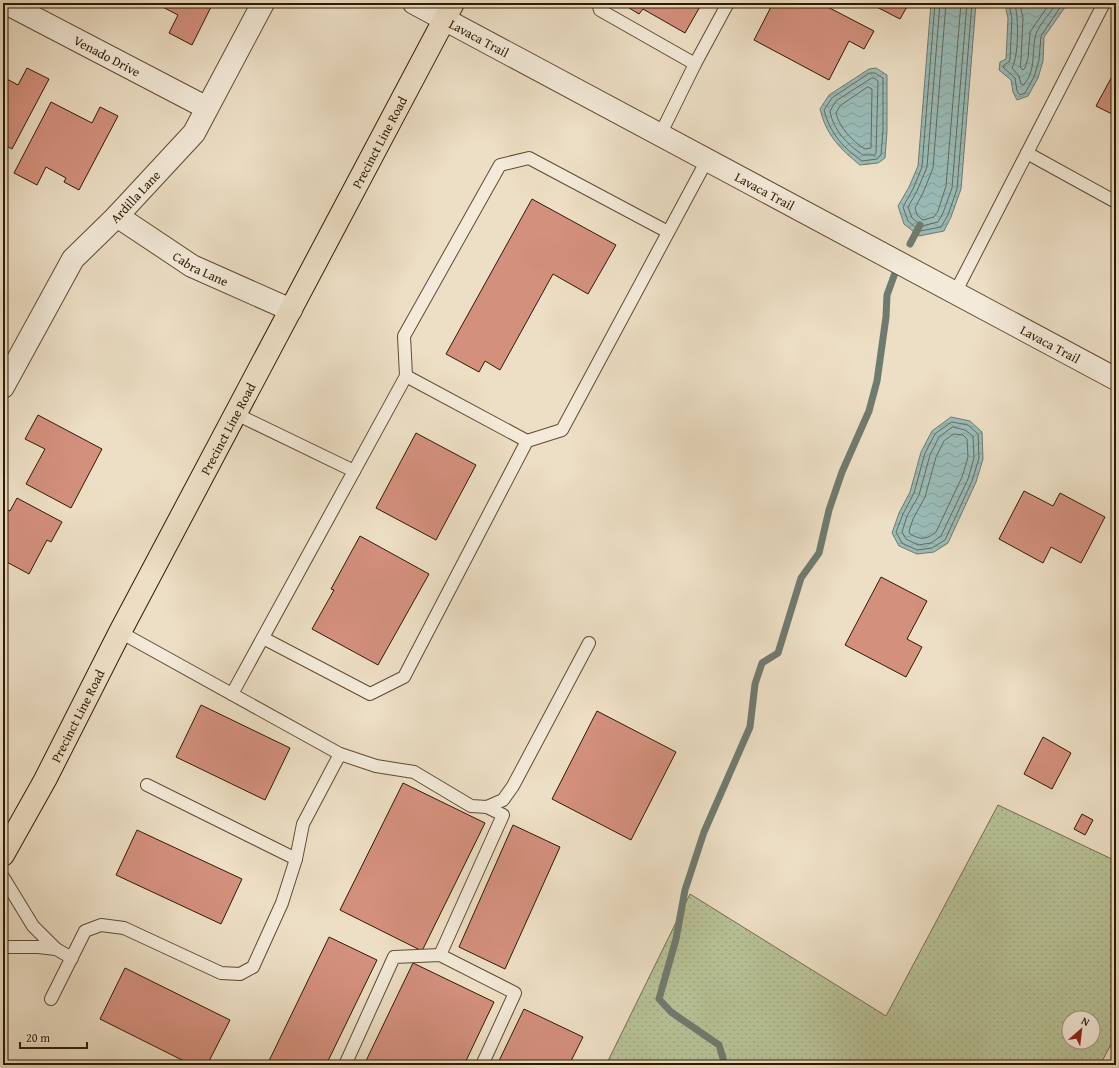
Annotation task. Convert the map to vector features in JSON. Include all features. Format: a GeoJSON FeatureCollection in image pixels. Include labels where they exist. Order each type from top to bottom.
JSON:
{"type":"FeatureCollection","features":[{"type":"Feature","properties":{"kind":"main road","name":"Precinct Line Road"},"geometry":{"type":"LineString","coordinates":[[3,855],[48,773],[120,632],[449,11]]}},
{"type":"Feature","properties":{"kind":"street","name":"Venado Drive"},"geometry":{"type":"LineString","coordinates":[[6,3],[207,108]]}},
{"type":"Feature","properties":{"kind":"street","name":"Ardilla Lane"},"geometry":{"type":"LineString","coordinates":[[4,384],[73,259],[117,216],[194,134],[263,3]]}},
{"type":"Feature","properties":{"kind":"street","name":"Lavaca Trail"},"geometry":{"type":"LineString","coordinates":[[414,3],[449,11],[707,160],[1116,379]]}},
{"type":"Feature","properties":{"kind":"street","name":"Cabra Lane"},"geometry":{"type":"LineString","coordinates":[[117,216],[192,266],[291,310]]}},
{"type":"Feature","properties":{"kind":"lane"},"geometry":{"type":"LineString","coordinates":[[598,3],[600,10],[695,64]]}},
{"type":"Feature","properties":{"kind":"lane"},"geometry":{"type":"LineString","coordinates":[[660,134],[728,3]]}},
{"type":"Feature","properties":{"kind":"lane"},"geometry":{"type":"LineString","coordinates":[[955,293],[1104,3]]}},
{"type":"Feature","properties":{"kind":"lane"},"geometry":{"type":"LineString","coordinates":[[1027,153],[1116,202]]}},
{"type":"Feature","properties":{"kind":"lane"},"geometry":{"type":"LineString","coordinates":[[232,694],[406,376],[404,336],[500,165],[529,158],[668,232]]}},
{"type":"Feature","properties":{"kind":"lane"},"geometry":{"type":"LineString","coordinates":[[263,638],[370,694],[404,677],[527,441],[562,430],[707,160]]}},
{"type":"Feature","properties":{"kind":"lane"},"geometry":{"type":"LineString","coordinates":[[406,376],[527,441]]}},
{"type":"Feature","properties":{"kind":"lane"},"geometry":{"type":"LineString","coordinates":[[236,414],[354,471]]}},
{"type":"Feature","properties":{"kind":"lane"},"geometry":{"type":"LineString","coordinates":[[120,632],[340,754],[376,766],[414,772],[471,806],[487,807],[503,815],[440,955]]}},
{"type":"Feature","properties":{"kind":"lane"},"geometry":{"type":"LineString","coordinates":[[487,807],[503,800],[513,786],[589,643]]}},
{"type":"Feature","properties":{"kind":"lane"},"geometry":{"type":"LineString","coordinates":[[51,999],[86,931],[101,925],[124,928],[221,973],[240,974],[253,967],[282,903],[296,859],[303,824],[340,754]]}},
{"type":"Feature","properties":{"kind":"lane"},"geometry":{"type":"LineString","coordinates":[[147,786],[296,859]]}},
{"type":"Feature","properties":{"kind":"lane"},"geometry":{"type":"LineString","coordinates":[[3,877],[33,926],[56,949],[72,958]]}},
{"type":"Feature","properties":{"kind":"lane"},"geometry":{"type":"LineString","coordinates":[[3,947],[38,947],[56,949]]}},
{"type":"Feature","properties":{"kind":"lane"},"geometry":{"type":"LineString","coordinates":[[345,1065],[394,957],[440,955],[515,993],[482,1065]]}},
{"type":"Feature","properties":{"kind":"green space"},"geometry":{"type":"Polygon","coordinates":[[[998,805],[1116,861],[1116,1035],[1100,1065],[606,1065],[690,894],[886,1016],[998,805]]]}},
{"type":"Feature","properties":{"kind":"water"},"geometry":{"type":"Polygon","coordinates":[[[931,3],[976,3],[961,189],[951,217],[944,231],[919,236],[904,224],[898,206],[909,187],[918,166],[931,3]]]}},
{"type":"Feature","properties":{"kind":"water"},"geometry":{"type":"Polygon","coordinates":[[[1007,3],[1068,3],[1044,37],[1043,61],[1038,78],[1028,96],[1017,100],[1013,92],[1011,80],[999,70],[1000,62],[1006,59],[1008,18],[1006,10],[1007,3]]]}},
{"type":"Feature","properties":{"kind":"water"},"geometry":{"type":"Polygon","coordinates":[[[876,68],[887,75],[887,131],[885,158],[878,163],[860,165],[840,147],[830,134],[820,109],[829,95],[869,69],[876,68]]]}},
{"type":"Feature","properties":{"kind":"water"},"geometry":{"type":"Polygon","coordinates":[[[951,417],[970,421],[982,432],[983,459],[976,482],[948,543],[934,552],[917,554],[899,546],[892,533],[899,513],[910,492],[921,452],[932,431],[951,417]]]}},
{"type":"Feature","properties":{"kind":"building"},"geometry":{"type":"Polygon","coordinates":[[[155,3],[213,3],[192,45],[169,33],[178,15],[155,3]]]}},
{"type":"Feature","properties":{"kind":"building"},"geometry":{"type":"Polygon","coordinates":[[[621,3],[702,3],[685,33],[643,9],[639,14],[621,3]]]}},
{"type":"Feature","properties":{"kind":"building"},"geometry":{"type":"Polygon","coordinates":[[[773,3],[820,3],[874,31],[864,49],[849,41],[829,80],[754,40],[773,3]]]}},
{"type":"Feature","properties":{"kind":"building"},"geometry":{"type":"Polygon","coordinates":[[[869,3],[909,3],[900,19],[869,3]]]}},
{"type":"Feature","properties":{"kind":"building"},"geometry":{"type":"Polygon","coordinates":[[[27,68],[49,79],[12,149],[3,144],[3,77],[18,85],[27,68]]]}},
{"type":"Feature","properties":{"kind":"building"},"geometry":{"type":"Polygon","coordinates":[[[1116,69],[1116,116],[1096,106],[1116,69]]]}},
{"type":"Feature","properties":{"kind":"building"},"geometry":{"type":"Polygon","coordinates":[[[51,102],[92,123],[100,107],[118,116],[79,190],[64,182],[66,178],[46,167],[37,185],[14,173],[51,102]]]}},
{"type":"Feature","properties":{"kind":"building"},"geometry":{"type":"Polygon","coordinates":[[[532,199],[616,245],[588,294],[553,274],[500,370],[485,361],[479,372],[446,354],[532,199]]]}},
{"type":"Feature","properties":{"kind":"building"},"geometry":{"type":"Polygon","coordinates":[[[38,415],[102,449],[71,508],[26,484],[45,449],[25,439],[38,415]]]}},
{"type":"Feature","properties":{"kind":"building"},"geometry":{"type":"Polygon","coordinates":[[[416,433],[476,465],[436,540],[376,508],[416,433]]]}},
{"type":"Feature","properties":{"kind":"building"},"geometry":{"type":"Polygon","coordinates":[[[1024,491],[1053,506],[1060,493],[1105,517],[1081,563],[1051,547],[1043,563],[999,539],[1024,491]]]}},
{"type":"Feature","properties":{"kind":"building"},"geometry":{"type":"Polygon","coordinates":[[[17,498],[62,522],[51,542],[47,540],[29,574],[3,560],[3,507],[10,511],[17,498]]]}},
{"type":"Feature","properties":{"kind":"building"},"geometry":{"type":"Polygon","coordinates":[[[360,536],[429,574],[378,665],[312,629],[334,590],[331,589],[360,536]]]}},
{"type":"Feature","properties":{"kind":"building"},"geometry":{"type":"Polygon","coordinates":[[[881,577],[927,601],[907,639],[922,647],[906,677],[845,645],[881,577]]]}},
{"type":"Feature","properties":{"kind":"building"},"geometry":{"type":"Polygon","coordinates":[[[3,622],[7,625],[3,632],[3,622]]]}},
{"type":"Feature","properties":{"kind":"building"},"geometry":{"type":"Polygon","coordinates":[[[201,705],[290,748],[265,800],[176,757],[201,705]]]}},
{"type":"Feature","properties":{"kind":"building"},"geometry":{"type":"Polygon","coordinates":[[[597,711],[676,752],[631,840],[552,799],[597,711]]]}},
{"type":"Feature","properties":{"kind":"building"},"geometry":{"type":"Polygon","coordinates":[[[1043,737],[1071,753],[1052,789],[1024,774],[1043,737]]]}},
{"type":"Feature","properties":{"kind":"building"},"geometry":{"type":"Polygon","coordinates":[[[403,783],[485,823],[422,951],[340,910],[403,783]]]}},
{"type":"Feature","properties":{"kind":"building"},"geometry":{"type":"Polygon","coordinates":[[[1082,814],[1093,820],[1085,835],[1074,829],[1082,814]]]}},
{"type":"Feature","properties":{"kind":"building"},"geometry":{"type":"Polygon","coordinates":[[[513,825],[560,847],[505,969],[459,947],[513,825]]]}},
{"type":"Feature","properties":{"kind":"building"},"geometry":{"type":"Polygon","coordinates":[[[137,830],[242,879],[221,924],[116,875],[137,830]]]}},
{"type":"Feature","properties":{"kind":"building"},"geometry":{"type":"Polygon","coordinates":[[[329,937],[377,960],[326,1065],[267,1065],[329,937]]]}},
{"type":"Feature","properties":{"kind":"building"},"geometry":{"type":"Polygon","coordinates":[[[413,963],[494,1002],[464,1065],[364,1065],[413,963]]]}},
{"type":"Feature","properties":{"kind":"building"},"geometry":{"type":"Polygon","coordinates":[[[125,968],[230,1020],[207,1065],[192,1065],[100,1019],[125,968]]]}},
{"type":"Feature","properties":{"kind":"building"},"geometry":{"type":"Polygon","coordinates":[[[524,1009],[583,1037],[569,1065],[497,1065],[524,1009]]]}},
{"type":"Feature","properties":{"kind":"waterway"},"geometry":{"type":"LineString","coordinates":[[910,244],[920,225]]}},
{"type":"Feature","properties":{"kind":"waterway"},"geometry":{"type":"LineString","coordinates":[[725,1065],[719,1045],[671,1012],[659,999],[676,939],[685,890],[704,832],[750,727],[755,684],[762,663],[778,653],[801,578],[819,553],[829,510],[842,472],[869,411],[877,381],[886,317],[887,295],[895,273]]}}]}
